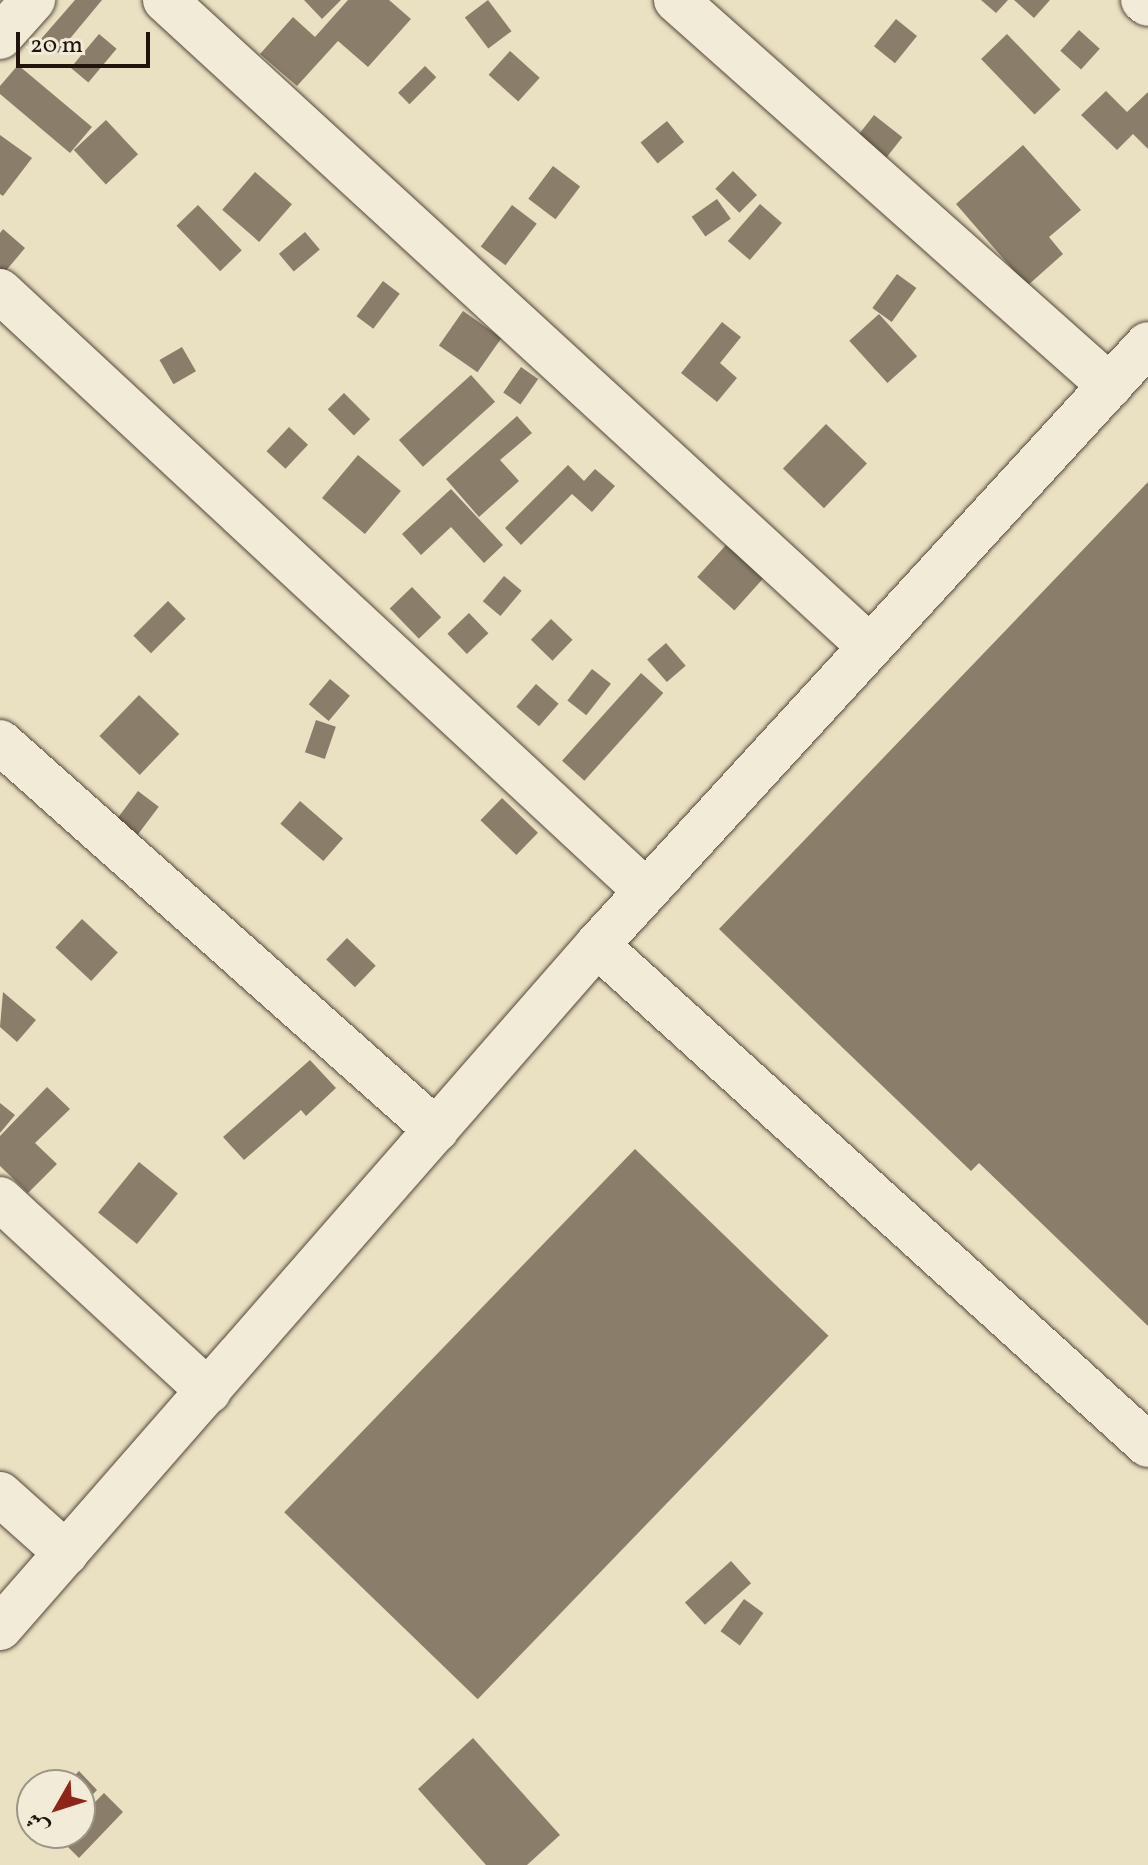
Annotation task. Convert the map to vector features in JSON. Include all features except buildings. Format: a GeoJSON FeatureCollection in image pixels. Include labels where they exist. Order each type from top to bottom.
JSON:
{"type":"FeatureCollection","features":[{"type":"Feature","properties":{"kind":"street"},"geometry":{"type":"LineString","coordinates":[[0,37],[33,0]]}},
{"type":"Feature","properties":{"kind":"street"},"geometry":{"type":"LineString","coordinates":[[165,0],[869,646]]}},
{"type":"Feature","properties":{"kind":"street"},"geometry":{"type":"LineString","coordinates":[[676,0],[1110,386]]}},
{"type":"Feature","properties":{"kind":"street"},"geometry":{"type":"LineString","coordinates":[[1143,0],[1148,4]]}},
{"type":"Feature","properties":{"kind":"street"},"geometry":{"type":"LineString","coordinates":[[0,291],[646,891]]}},
{"type":"Feature","properties":{"kind":"street"},"geometry":{"type":"LineString","coordinates":[[0,1628],[597,945],[1148,344]]}},
{"type":"Feature","properties":{"kind":"street"},"geometry":{"type":"LineString","coordinates":[[0,742],[436,1130]]}},
{"type":"Feature","properties":{"kind":"street"},"geometry":{"type":"LineString","coordinates":[[597,945],[1148,1445]]}},
{"type":"Feature","properties":{"kind":"street"},"geometry":{"type":"LineString","coordinates":[[0,1199],[209,1392]]}},
{"type":"Feature","properties":{"kind":"street"},"geometry":{"type":"LineString","coordinates":[[0,1494],[66,1553]]}}]}
